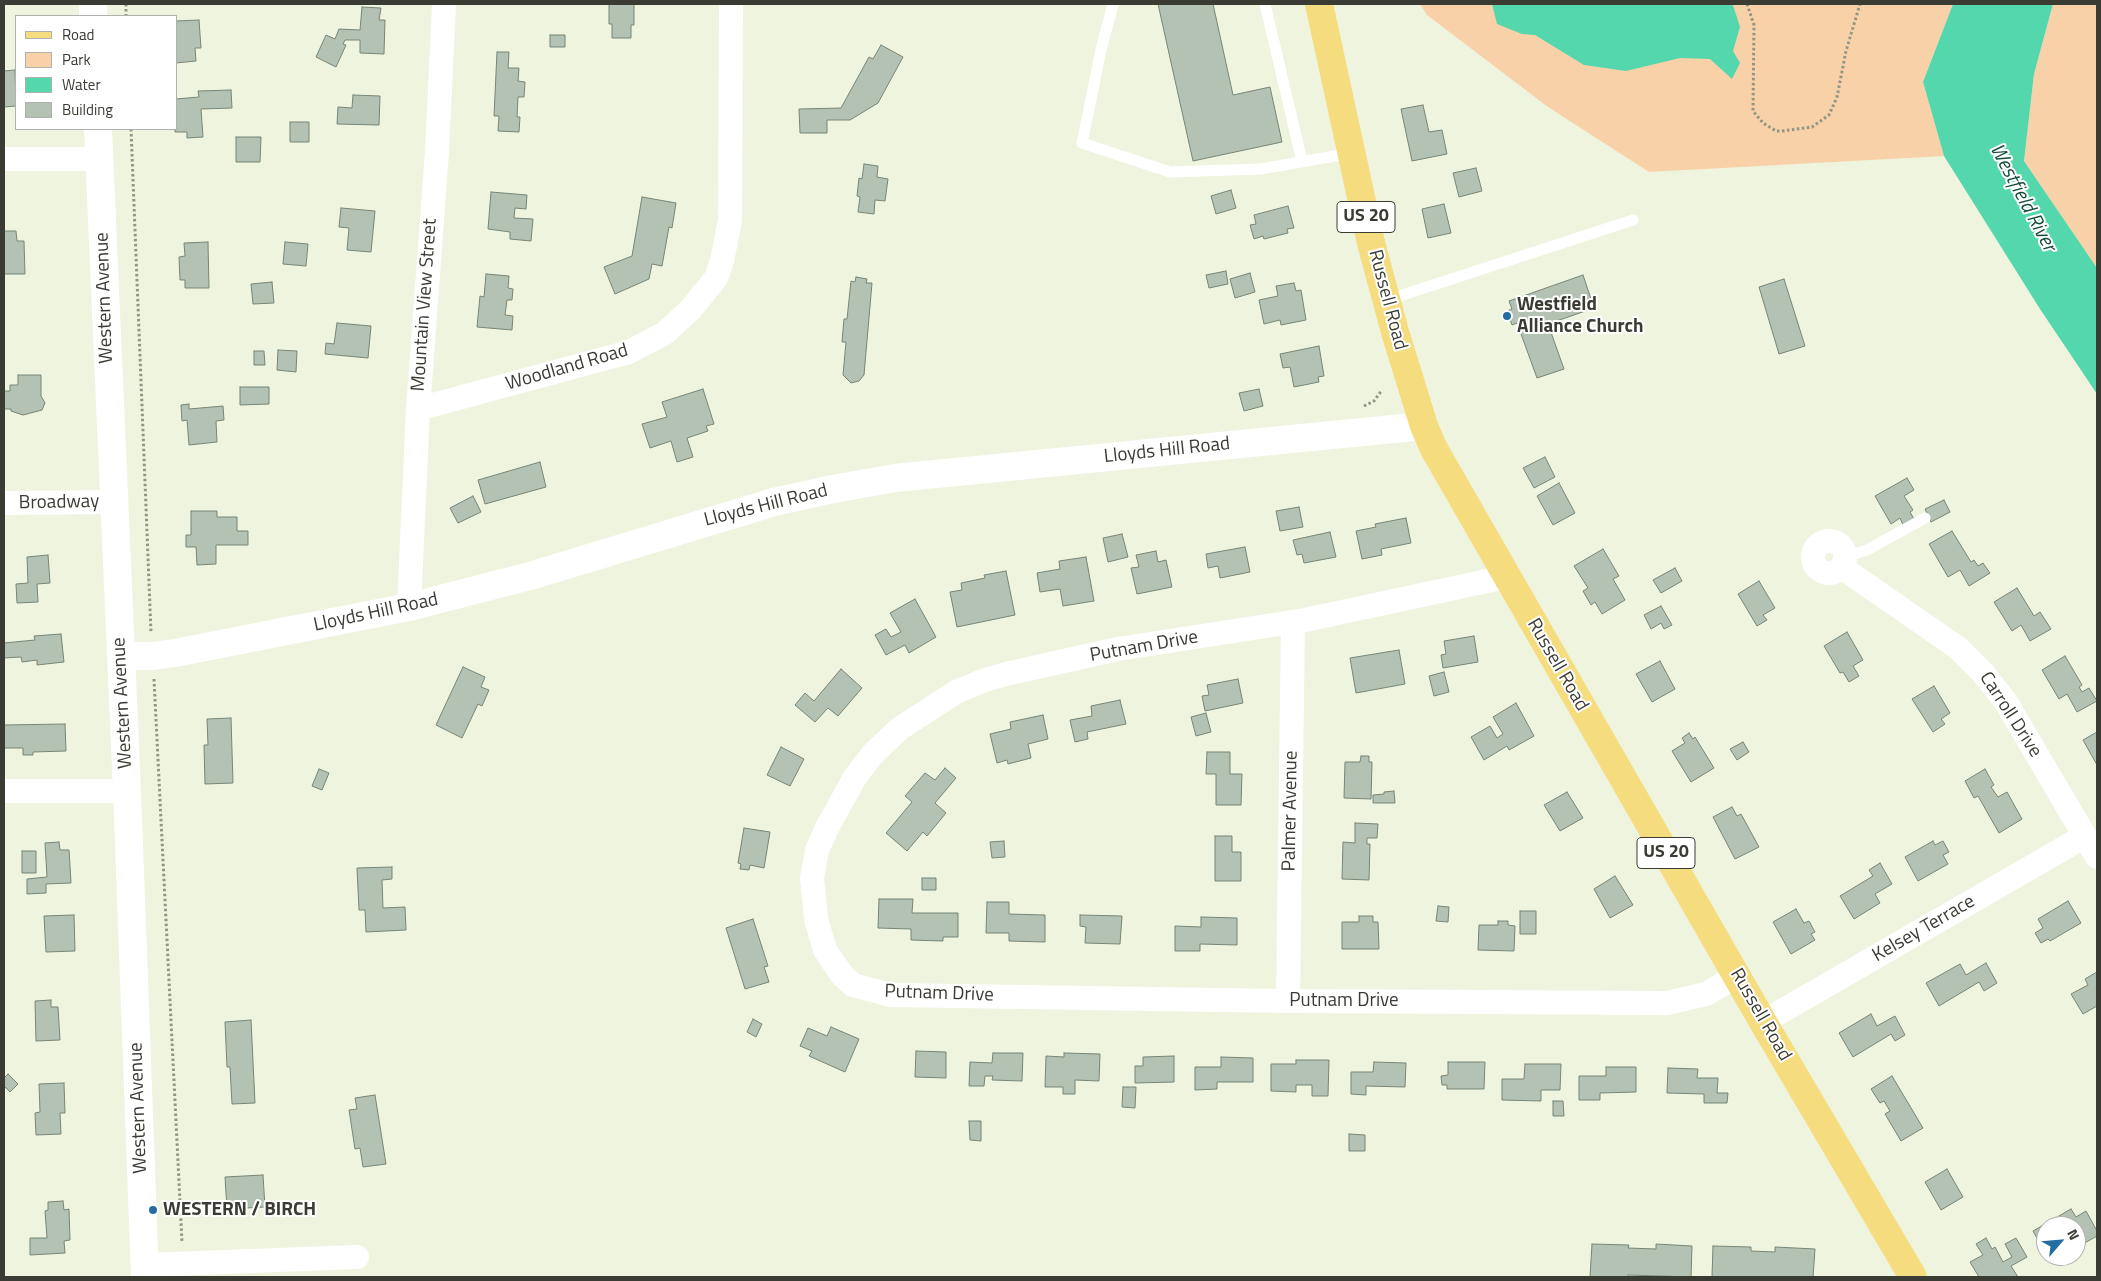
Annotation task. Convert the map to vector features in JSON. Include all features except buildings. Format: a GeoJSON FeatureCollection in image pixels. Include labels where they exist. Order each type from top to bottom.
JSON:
{"type":"FeatureCollection","features":[{"type":"Feature","properties":{"kind":"main road","name":"Russell Road"},"geometry":{"type":"LineString","coordinates":[[1320,4],[1371,243],[1424,426],[1447,474],[1506,577],[1763,1022],[1913,1277]]}},
{"type":"Feature","properties":{"kind":"main road","name":"Western Avenue"},"geometry":{"type":"LineString","coordinates":[[98,130],[127,790],[145,1271]]}},
{"type":"Feature","properties":{"kind":"main road","name":"Lloyds Hill Road"},"geometry":{"type":"LineString","coordinates":[[121,656],[153,656],[184,651],[409,607],[530,576],[774,502],[895,478],[1424,426]]}},
{"type":"Feature","properties":{"kind":"street","name":"Mountain View Street"},"geometry":{"type":"LineString","coordinates":[[409,607],[418,409],[437,152],[444,4]]}},
{"type":"Feature","properties":{"kind":"street","name":"Woodland Road"},"geometry":{"type":"LineString","coordinates":[[418,409],[629,352],[665,333],[691,309],[716,278],[722,260],[730,220],[731,4]]}},
{"type":"Feature","properties":{"kind":"street"},"geometry":{"type":"LineString","coordinates":[[4,159],[99,158]]}},
{"type":"Feature","properties":{"kind":"street","name":"Broadway"},"geometry":{"type":"LineString","coordinates":[[4,504],[114,502]]}},
{"type":"Feature","properties":{"kind":"street","name":"Carroll Drive"},"geometry":{"type":"LineString","coordinates":[[1843,562],[1958,648],[1984,673],[2006,702],[2097,857]]}},
{"type":"Feature","properties":{"kind":"street","name":"Putnam Drive"},"geometry":{"type":"LineString","coordinates":[[1506,577],[1294,622],[1118,650],[1006,674],[956,692],[899,729],[883,744],[862,767],[827,828],[817,850],[812,878],[816,918],[825,950],[842,975],[854,985],[865,989],[900,995],[1288,1001],[1667,1003],[1706,994],[1737,976]]}},
{"type":"Feature","properties":{"kind":"street","name":"Palmer Avenue"},"geometry":{"type":"LineString","coordinates":[[1288,1001],[1294,622]]}},
{"type":"Feature","properties":{"kind":"street"},"geometry":{"type":"LineString","coordinates":[[4,791],[127,790]]}},
{"type":"Feature","properties":{"kind":"street","name":"Kelsey Terrace"},"geometry":{"type":"LineString","coordinates":[[1763,1022],[2085,836]]}},
{"type":"Feature","properties":{"kind":"street"},"geometry":{"type":"LineString","coordinates":[[145,1271],[183,1264],[357,1257]]}},
{"type":"Feature","properties":{"kind":"lane"},"geometry":{"type":"LineString","coordinates":[[1113,4],[1101,50],[1082,143],[1170,172],[1261,169],[1352,153]]}},
{"type":"Feature","properties":{"kind":"lane"},"geometry":{"type":"LineString","coordinates":[[1265,4],[1302,162]]}},
{"type":"Feature","properties":{"kind":"lane"},"geometry":{"type":"LineString","coordinates":[[1386,300],[1633,220]]}},
{"type":"Feature","properties":{"kind":"lane"},"geometry":{"type":"LineString","coordinates":[[1843,562],[1925,518]]}},
{"type":"Feature","properties":{"kind":"path"},"geometry":{"type":"LineString","coordinates":[[1747,4],[1754,25],[1752,106],[1756,117],[1776,131],[1812,127],[1829,115],[1837,97],[1846,51],[1860,4]]}},
{"type":"Feature","properties":{"kind":"path"},"geometry":{"type":"LineString","coordinates":[[131,130],[152,637]]}},
{"type":"Feature","properties":{"kind":"path"},"geometry":{"type":"LineString","coordinates":[[154,687],[183,1264]]}},
{"type":"Feature","properties":{"kind":"green space"},"geometry":{"type":"Polygon","coordinates":[[[1420,4],[1953,4],[1923,82],[1944,156],[1649,172],[1548,107],[1427,15],[1420,4]]]}},
{"type":"Feature","properties":{"kind":"green space"},"geometry":{"type":"Polygon","coordinates":[[[2053,4],[2097,4],[2097,268],[2024,161],[2034,74],[2053,4]]]}},
{"type":"Feature","properties":{"kind":"water"},"geometry":{"type":"Polygon","coordinates":[[[1492,4],[1729,4],[1733,5],[1740,27],[1733,51],[1740,63],[1732,79],[1710,59],[1680,58],[1626,71],[1584,65],[1535,35],[1522,34],[1497,24],[1492,4]]]}},
{"type":"Feature","properties":{"kind":"water","name":"Westfield River"},"geometry":{"type":"Polygon","coordinates":[[[1953,4],[2053,4],[2034,74],[2024,161],[2097,268],[2097,394],[2040,309],[1944,156],[1923,82],[1953,4]]]}},
{"type":"Feature","properties":{"kind":"place","name":"Westfield Alliance Church"},"geometry":{"type":"Point","coordinates":[1507,316]}},
{"type":"Feature","properties":{"kind":"place","name":"WESTERN / BIRCH"},"geometry":{"type":"Point","coordinates":[153,1210]}}]}
